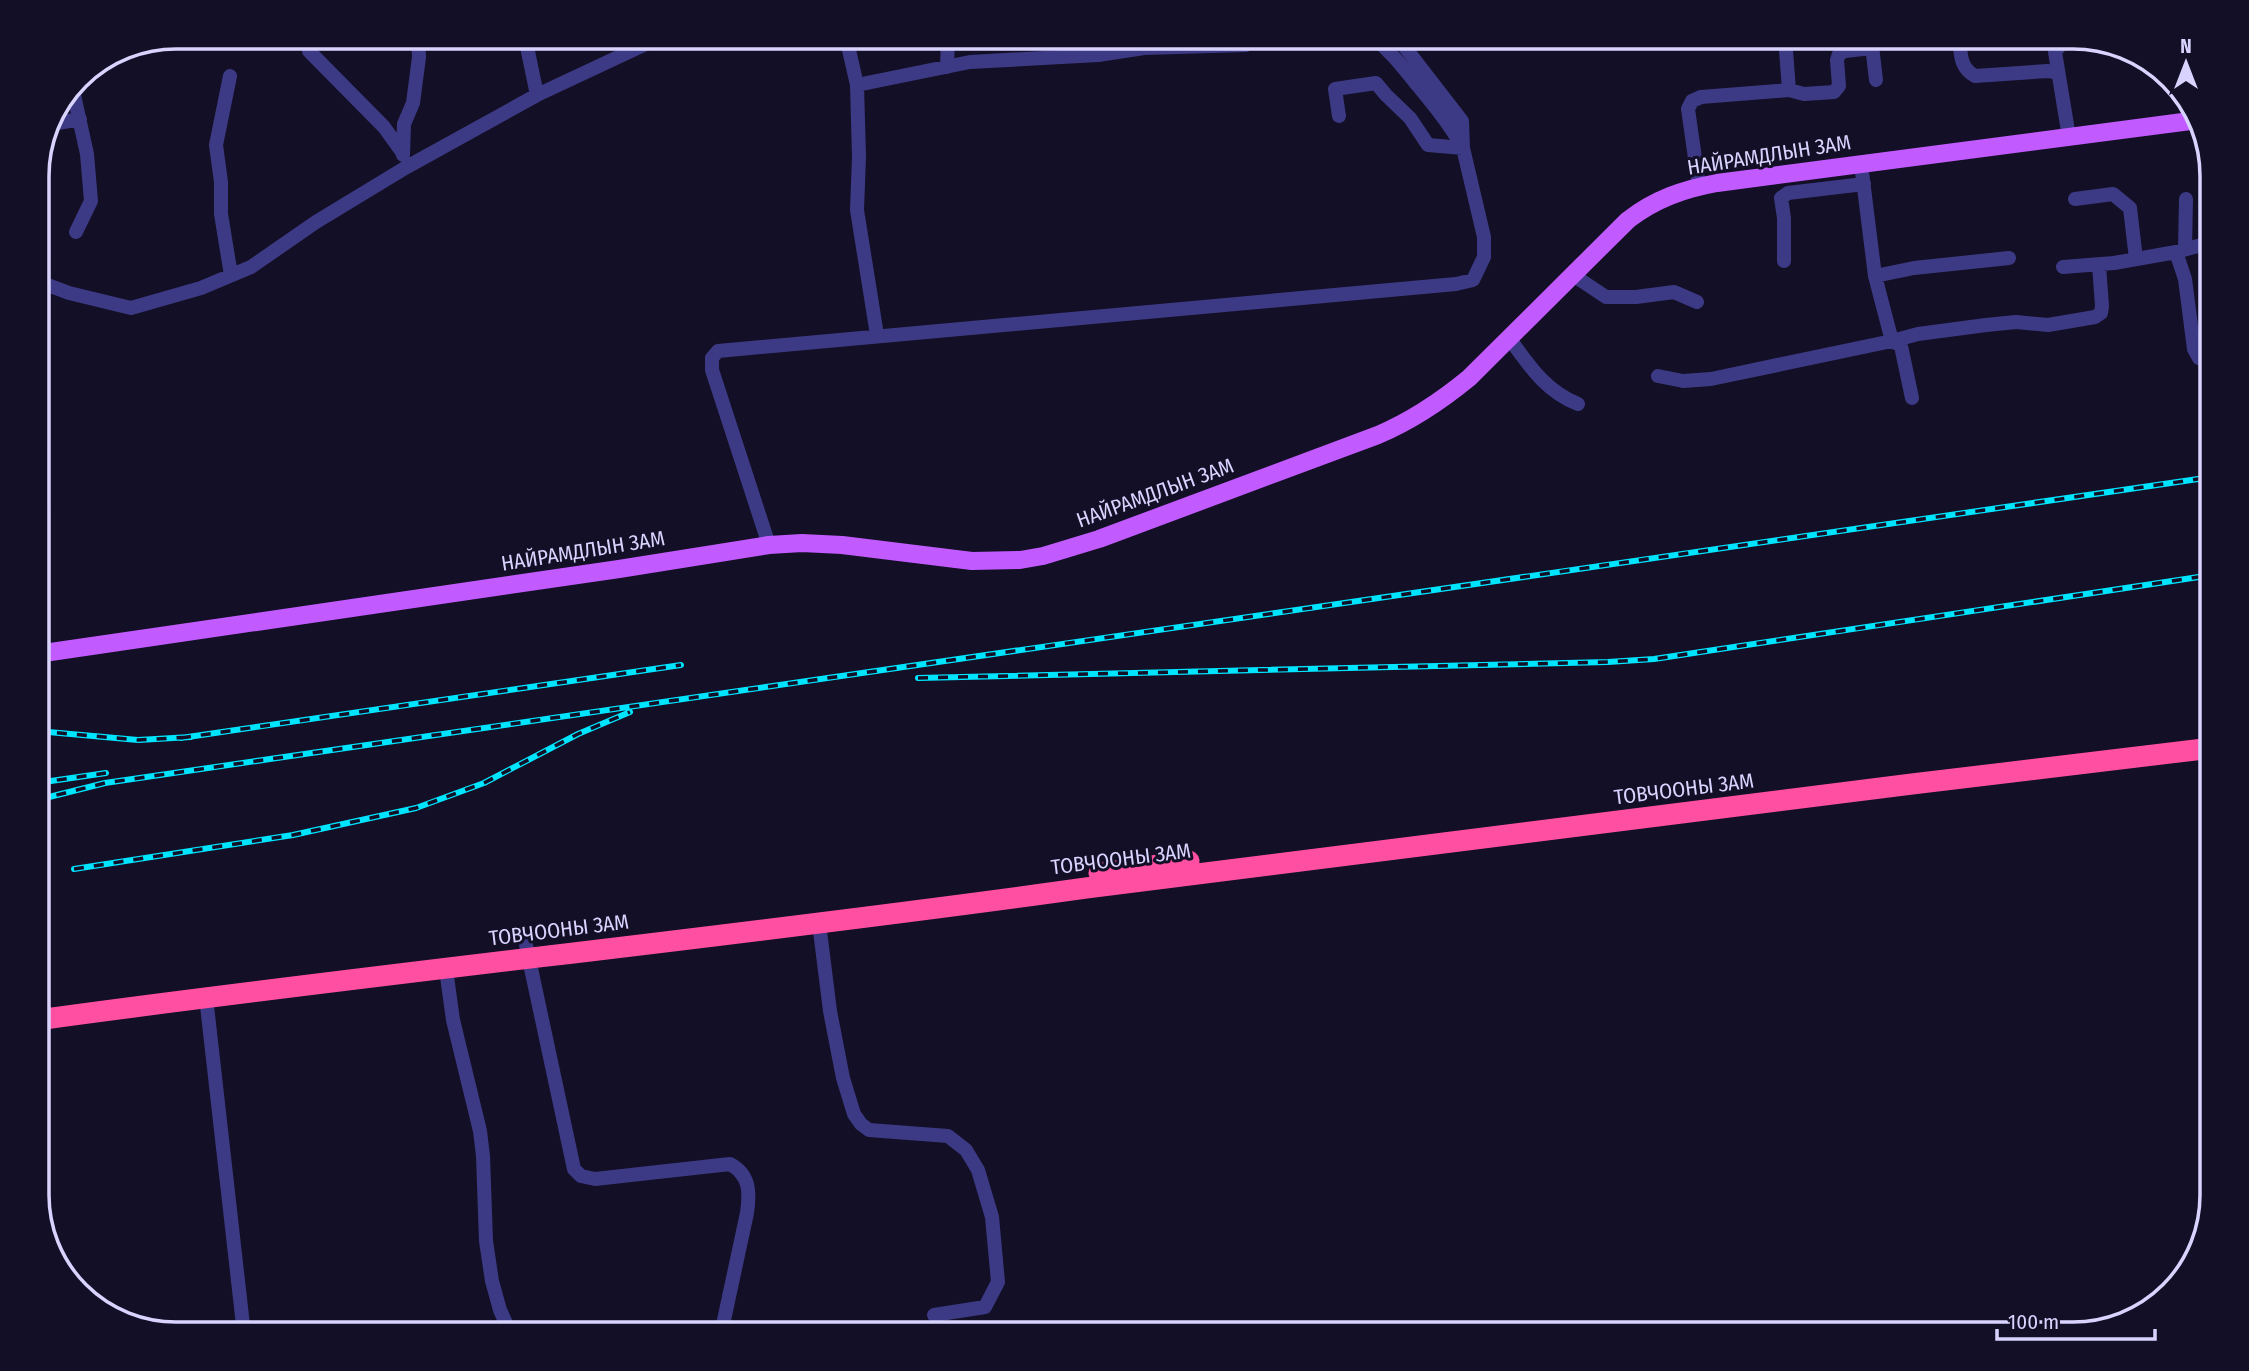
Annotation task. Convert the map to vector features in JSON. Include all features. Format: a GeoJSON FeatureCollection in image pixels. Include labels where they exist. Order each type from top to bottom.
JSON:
{"type":"FeatureCollection","features":[{"type":"Feature","properties":{"kind":"highway","name":"ТОВЧООНЫ ЗАМ"},"geometry":{"type":"LineString","coordinates":[[49,1018],[446,969],[528,952],[1128,868],[2200,735]]}},
{"type":"Feature","properties":{"kind":"highway","name":"ТОВЧООНЫ ЗАМ"},"geometry":{"type":"LineString","coordinates":[[49,1004],[224,981],[819,922],[2200,749]]}},
{"type":"Feature","properties":{"kind":"main road","name":"НАЙРАМДЛЫН ЗАМ"},"geometry":{"type":"LineString","coordinates":[[49,652],[769,545],[842,545],[972,561],[1020,560],[1055,553],[1099,539],[1393,428],[1417,415],[1469,378],[1614,232],[1639,211],[1661,199],[1699,186],[2188,121]]}},
{"type":"Feature","properties":{"kind":"street"},"geometry":{"type":"LineString","coordinates":[[405,168],[402,152],[404,124],[413,103],[419,49]]}},
{"type":"Feature","properties":{"kind":"street"},"geometry":{"type":"LineString","coordinates":[[527,49],[537,95]]}},
{"type":"Feature","properties":{"kind":"street"},"geometry":{"type":"LineString","coordinates":[[49,286],[131,308],[201,288],[251,267],[316,222],[405,168],[537,95],[636,49]]}},
{"type":"Feature","properties":{"kind":"street"},"geometry":{"type":"LineString","coordinates":[[849,49],[857,85],[857,209],[877,335]]}},
{"type":"Feature","properties":{"kind":"street"},"geometry":{"type":"LineString","coordinates":[[947,67],[948,49]]}},
{"type":"Feature","properties":{"kind":"street"},"geometry":{"type":"LineString","coordinates":[[857,85],[970,62],[1098,55],[1137,49]]}},
{"type":"Feature","properties":{"kind":"street"},"geometry":{"type":"LineString","coordinates":[[769,545],[712,370],[712,358],[718,351],[1465,283],[1472,280],[1484,257],[1484,237],[1463,148],[1451,125],[1387,49]]}},
{"type":"Feature","properties":{"kind":"street"},"geometry":{"type":"LineString","coordinates":[[1406,49],[1462,121],[1463,148]]}},
{"type":"Feature","properties":{"kind":"street"},"geometry":{"type":"LineString","coordinates":[[1786,49],[1788,90]]}},
{"type":"Feature","properties":{"kind":"street"},"geometry":{"type":"LineString","coordinates":[[1699,186],[1688,109],[1692,101],[1701,97],[1788,90],[1804,94],[1836,92],[1839,86],[1839,54],[1851,49]]}},
{"type":"Feature","properties":{"kind":"street"},"geometry":{"type":"LineString","coordinates":[[1873,49],[1876,79]]}},
{"type":"Feature","properties":{"kind":"street"},"geometry":{"type":"LineString","coordinates":[[1960,49],[1964,67],[1975,76],[2058,72]]}},
{"type":"Feature","properties":{"kind":"street"},"geometry":{"type":"LineString","coordinates":[[2057,49],[2055,52],[2069,137]]}},
{"type":"Feature","properties":{"kind":"street"},"geometry":{"type":"LineString","coordinates":[[309,51],[384,127],[402,152]]}},
{"type":"Feature","properties":{"kind":"street"},"geometry":{"type":"LineString","coordinates":[[230,75],[216,145],[221,182],[221,214],[231,275]]}},
{"type":"Feature","properties":{"kind":"street"},"geometry":{"type":"LineString","coordinates":[[1339,116],[1335,89],[1376,83],[1410,118],[1428,145],[1463,148]]}},
{"type":"Feature","properties":{"kind":"street"},"geometry":{"type":"LineString","coordinates":[[75,99],[86,153],[91,201],[76,232]]}},
{"type":"Feature","properties":{"kind":"street"},"geometry":{"type":"LineString","coordinates":[[61,122],[80,119]]}},
{"type":"Feature","properties":{"kind":"street"},"geometry":{"type":"LineString","coordinates":[[1861,164],[1875,275],[1892,341],[1901,346],[1912,398]]}},
{"type":"Feature","properties":{"kind":"street"},"geometry":{"type":"LineString","coordinates":[[1784,261],[1781,198],[1788,193],[1864,184]]}},
{"type":"Feature","properties":{"kind":"street"},"geometry":{"type":"LineString","coordinates":[[2076,199],[2113,194],[2130,208],[2136,259]]}},
{"type":"Feature","properties":{"kind":"street"},"geometry":{"type":"LineString","coordinates":[[2186,199],[2181,251],[2194,349],[2200,358]]}},
{"type":"Feature","properties":{"kind":"street"},"geometry":{"type":"LineString","coordinates":[[2063,267],[2099,265],[2200,245]]}},
{"type":"Feature","properties":{"kind":"street"},"geometry":{"type":"LineString","coordinates":[[1875,275],[1913,268],[2009,258]]}},
{"type":"Feature","properties":{"kind":"street"},"geometry":{"type":"LineString","coordinates":[[1658,376],[1683,381],[1711,379],[1919,334],[2016,322],[2048,325],[2095,317],[2101,313],[2102,306],[2099,265]]}},
{"type":"Feature","properties":{"kind":"street"},"geometry":{"type":"LineString","coordinates":[[1573,275],[1606,297],[1636,297],[1674,292],[1697,302]]}},
{"type":"Feature","properties":{"kind":"street"},"geometry":{"type":"LineString","coordinates":[[1509,338],[1545,385],[1578,404]]}},
{"type":"Feature","properties":{"kind":"street"},"geometry":{"type":"LineString","coordinates":[[819,922],[834,1035],[854,1114],[869,1130],[948,1136],[966,1150],[978,1170],[992,1217],[998,1282],[985,1307],[934,1315]]}},
{"type":"Feature","properties":{"kind":"street"},"geometry":{"type":"LineString","coordinates":[[528,952],[574,1169],[581,1176],[595,1179],[730,1164],[740,1169],[748,1183],[747,1213],[724,1322]]}},
{"type":"Feature","properties":{"kind":"street"},"geometry":{"type":"LineString","coordinates":[[446,969],[453,1020],[480,1131],[486,1241],[492,1281],[506,1322]]}},
{"type":"Feature","properties":{"kind":"street"},"geometry":{"type":"LineString","coordinates":[[206,997],[243,1322]]}},
{"type":"Feature","properties":{"kind":"railway"},"geometry":{"type":"LineString","coordinates":[[49,797],[105,783],[2200,479]]}},
{"type":"Feature","properties":{"kind":"railway"},"geometry":{"type":"LineString","coordinates":[[918,678],[1654,659],[2200,577]]}},
{"type":"Feature","properties":{"kind":"railway"},"geometry":{"type":"LineString","coordinates":[[181,738],[681,665]]}},
{"type":"Feature","properties":{"kind":"railway"},"geometry":{"type":"LineString","coordinates":[[74,869],[293,835],[416,808],[484,783],[578,734],[630,712]]}},
{"type":"Feature","properties":{"kind":"railway"},"geometry":{"type":"LineString","coordinates":[[49,732],[138,740],[191,737]]}},
{"type":"Feature","properties":{"kind":"railway"},"geometry":{"type":"LineString","coordinates":[[49,781],[106,773]]}}]}
